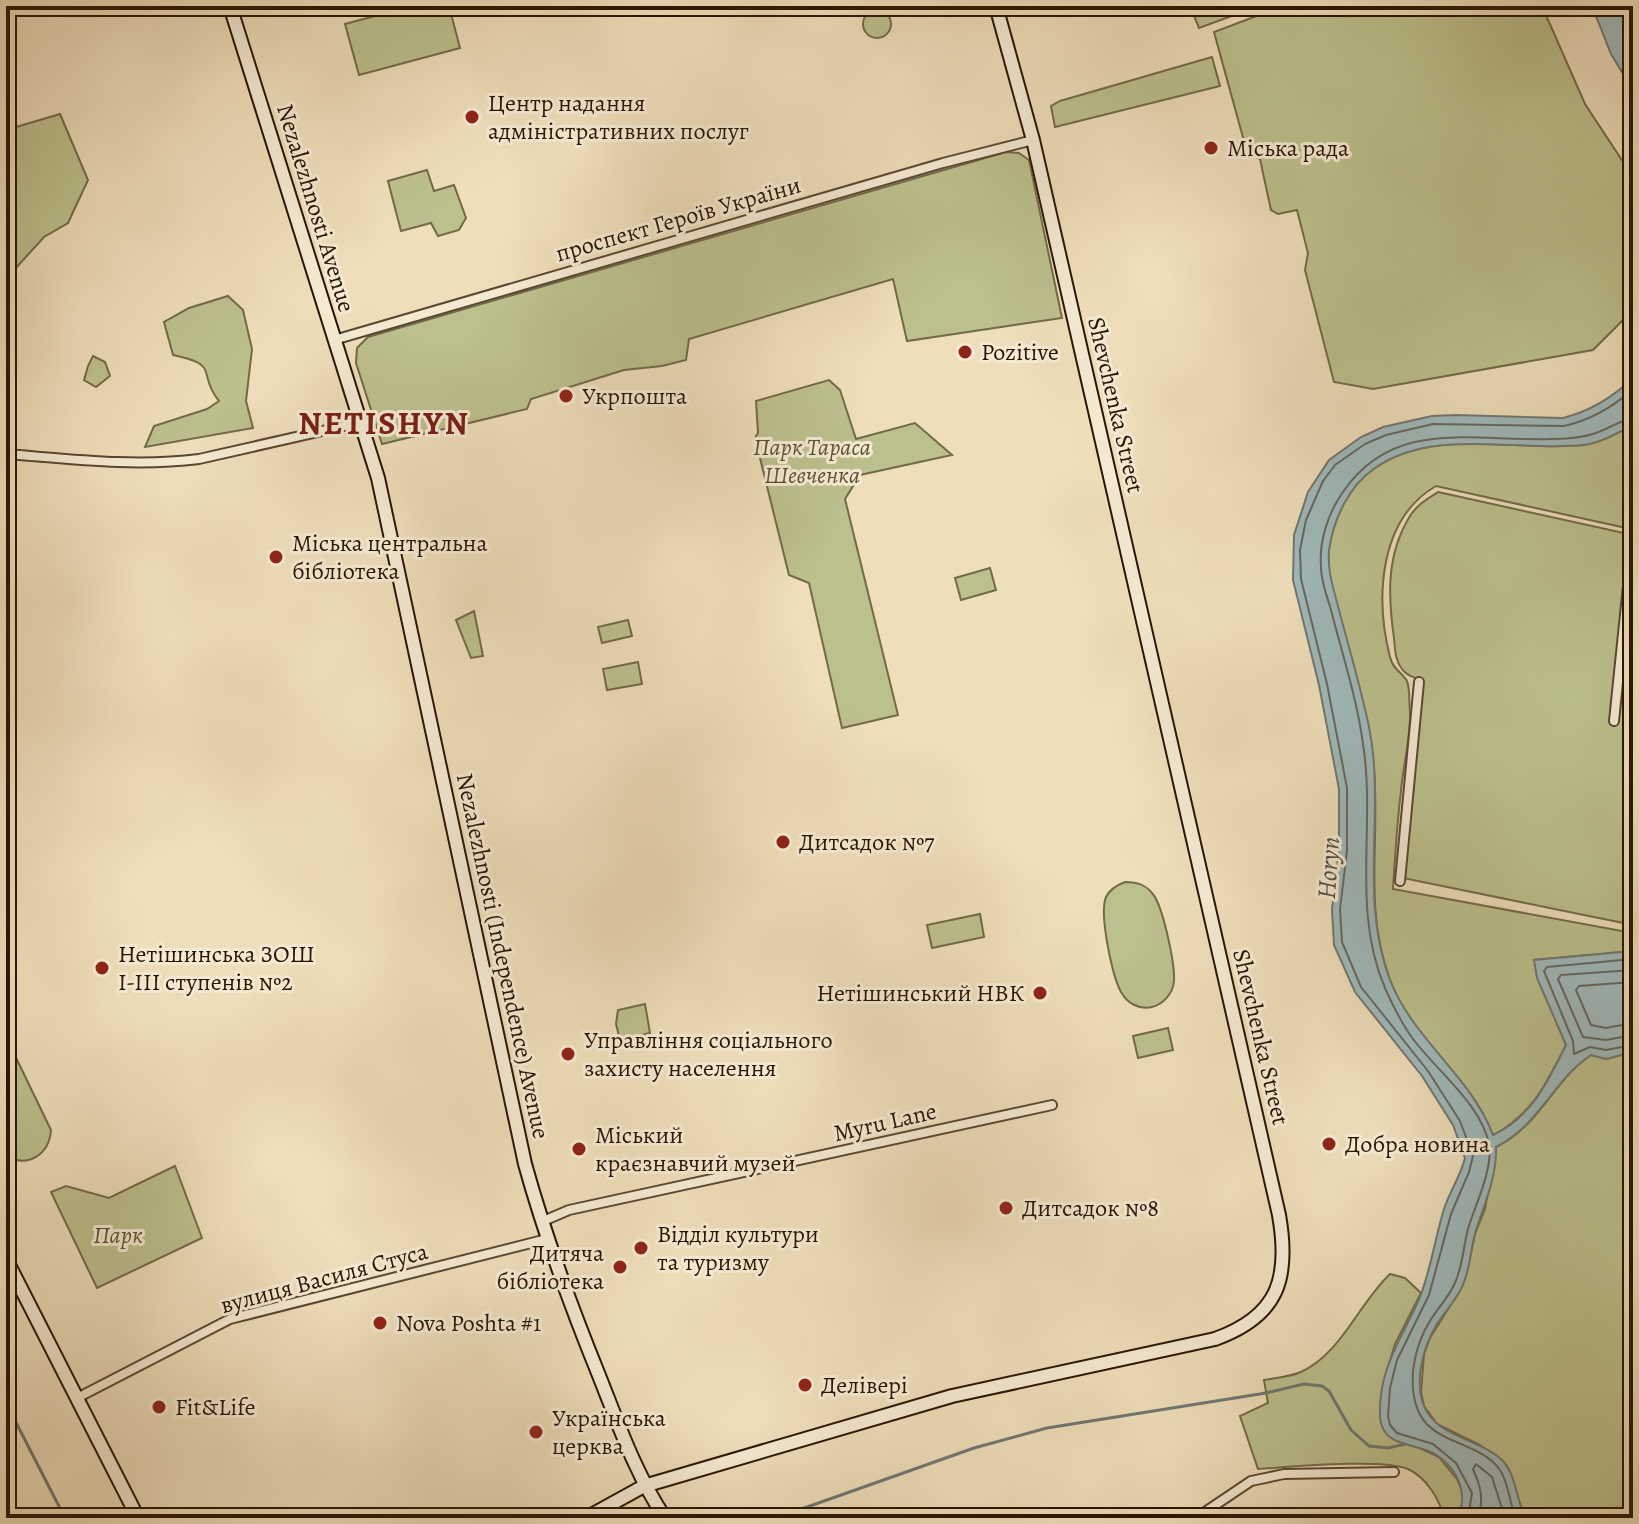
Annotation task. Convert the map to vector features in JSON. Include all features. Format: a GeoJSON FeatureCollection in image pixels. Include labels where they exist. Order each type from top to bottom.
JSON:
{"type":"FeatureCollection","features":[{"type":"Feature","properties":{"kind":"street","name":"Nezalezhnosti Avenue"},"geometry":{"type":"LineString","coordinates":[[230,6],[362,422]]}},
{"type":"Feature","properties":{"kind":"street","name":"Shevchenka Street"},"geometry":{"type":"LineString","coordinates":[[586,1518],[644,1486],[964,1393],[1215,1339],[1234,1332],[1262,1311],[1283,1271],[1285,1247],[1279,1215],[1033,140],[996,6]]}},
{"type":"Feature","properties":{"kind":"street","name":"проспект Героїв України"},"geometry":{"type":"LineString","coordinates":[[334,340],[929,167],[1033,140]]}},
{"type":"Feature","properties":{"kind":"street","name":"Nezalezhnosti (Independence) Avenue"},"geometry":{"type":"LineString","coordinates":[[362,422],[378,478],[525,1164],[547,1239],[644,1486]]}},
{"type":"Feature","properties":{"kind":"street"},"geometry":{"type":"LineString","coordinates":[[6,454],[140,464],[175,462],[215,456],[362,422]]}},
{"type":"Feature","properties":{"kind":"street"},"geometry":{"type":"LineString","coordinates":[[1614,721],[1633,537]]}},
{"type":"Feature","properties":{"kind":"street"},"geometry":{"type":"LineString","coordinates":[[1400,881],[1419,682]]}},
{"type":"Feature","properties":{"kind":"street","name":"Myru Lane"},"geometry":{"type":"LineString","coordinates":[[541,1222],[569,1210],[1052,1105]]}},
{"type":"Feature","properties":{"kind":"street","name":"вулиця Василя Стуса"},"geometry":{"type":"LineString","coordinates":[[77,1398],[230,1319],[547,1239]]}},
{"type":"Feature","properties":{"kind":"street"},"geometry":{"type":"LineString","coordinates":[[6,1259],[138,1518]]}},
{"type":"Feature","properties":{"kind":"street"},"geometry":{"type":"LineString","coordinates":[[1196,1518],[1251,1481],[1284,1474],[1394,1472]]}},
{"type":"Feature","properties":{"kind":"street"},"geometry":{"type":"LineString","coordinates":[[644,1486],[664,1517]]}},
{"type":"Feature","properties":{"kind":"green space"},"geometry":{"type":"Polygon","coordinates":[[[412,6],[449,6],[460,48],[359,75],[345,24],[412,6]]]}},
{"type":"Feature","properties":{"kind":"green space"},"geometry":{"type":"Polygon","coordinates":[[[1190,6],[1247,6],[1248,10],[1199,28],[1190,6]]]}},
{"type":"Feature","properties":{"kind":"green space"},"geometry":{"type":"Polygon","coordinates":[[[1283,6],[1542,6],[1585,104],[1633,177],[1633,310],[1593,350],[1373,389],[1334,382],[1305,270],[1308,253],[1297,210],[1278,214],[1271,210],[1260,159],[1247,152],[1214,32],[1283,6]]]}},
{"type":"Feature","properties":{"kind":"green space"},"geometry":{"type":"Polygon","coordinates":[[[877,10],[887,14],[891,24],[887,34],[877,38],[867,34],[863,24],[867,14],[877,10]]]}},
{"type":"Feature","properties":{"kind":"green space"},"geometry":{"type":"Polygon","coordinates":[[[1212,57],[1220,86],[1055,127],[1051,106],[1060,101],[1212,57]]]}},
{"type":"Feature","properties":{"kind":"green space"},"geometry":{"type":"Polygon","coordinates":[[[60,114],[88,180],[68,223],[44,237],[6,279],[6,130],[60,114]]]}},
{"type":"Feature","properties":{"kind":"green space"},"geometry":{"type":"Polygon","coordinates":[[[1006,152],[1019,153],[1029,160],[1062,318],[907,341],[893,279],[689,339],[686,360],[624,370],[531,399],[527,409],[382,444],[356,363],[357,348],[368,337],[1006,152]]]}},
{"type":"Feature","properties":{"kind":"green space"},"geometry":{"type":"Polygon","coordinates":[[[427,170],[434,191],[454,185],[466,218],[459,230],[438,236],[431,223],[401,231],[388,181],[427,170]]]}},
{"type":"Feature","properties":{"kind":"green space"},"geometry":{"type":"Polygon","coordinates":[[[228,296],[243,310],[252,349],[246,401],[253,428],[145,447],[154,426],[207,409],[219,401],[212,391],[206,371],[198,362],[173,355],[164,322],[189,308],[228,296]]]}},
{"type":"Feature","properties":{"kind":"green space"},"geometry":{"type":"Polygon","coordinates":[[[93,356],[105,362],[110,376],[96,387],[84,380],[93,356]]]}},
{"type":"Feature","properties":{"kind":"green space","name":"Парк Тараса Шевченка"},"geometry":{"type":"Polygon","coordinates":[[[829,380],[840,390],[856,439],[915,423],[952,455],[860,475],[845,499],[898,715],[842,728],[809,583],[789,575],[755,438],[758,433],[756,401],[829,380]]]}},
{"type":"Feature","properties":{"kind":"green space"},"geometry":{"type":"Polygon","coordinates":[[[1633,425],[1633,463],[1626,528],[1436,486],[1417,500],[1403,518],[1392,539],[1386,562],[1383,586],[1385,634],[1391,661],[1407,681],[1410,712],[1393,889],[1633,933],[1633,951],[1534,960],[1566,1045],[1545,1085],[1529,1107],[1493,1136],[1471,1095],[1400,1002],[1382,952],[1375,896],[1373,757],[1365,711],[1331,582],[1331,539],[1338,515],[1357,484],[1375,468],[1398,456],[1423,448],[1449,445],[1583,445],[1602,440],[1633,425]]]}},
{"type":"Feature","properties":{"kind":"green space"},"geometry":{"type":"Polygon","coordinates":[[[1438,492],[1633,535],[1633,925],[1403,878],[1423,680],[1406,673],[1397,658],[1391,576],[1397,546],[1410,516],[1419,505],[1438,492]]]}},
{"type":"Feature","properties":{"kind":"green space"},"geometry":{"type":"Polygon","coordinates":[[[990,568],[996,590],[961,600],[955,578],[990,568]]]}},
{"type":"Feature","properties":{"kind":"green space"},"geometry":{"type":"Polygon","coordinates":[[[474,611],[483,656],[471,658],[456,620],[474,611]]]}},
{"type":"Feature","properties":{"kind":"green space"},"geometry":{"type":"Polygon","coordinates":[[[628,620],[632,636],[602,643],[598,627],[628,620]]]}},
{"type":"Feature","properties":{"kind":"green space"},"geometry":{"type":"Polygon","coordinates":[[[638,662],[642,684],[607,690],[603,669],[638,662]]]}},
{"type":"Feature","properties":{"kind":"green space"},"geometry":{"type":"Polygon","coordinates":[[[1125,882],[1140,884],[1152,893],[1168,935],[1173,962],[1170,994],[1156,1006],[1147,1008],[1130,1002],[1124,996],[1110,959],[1104,905],[1110,892],[1125,882]]]}},
{"type":"Feature","properties":{"kind":"green space"},"geometry":{"type":"Polygon","coordinates":[[[980,914],[984,937],[932,948],[927,925],[980,914]]]}},
{"type":"Feature","properties":{"kind":"green space"},"geometry":{"type":"Polygon","coordinates":[[[645,1004],[650,1033],[620,1040],[616,1024],[618,1010],[645,1004]]]}},
{"type":"Feature","properties":{"kind":"green space"},"geometry":{"type":"Polygon","coordinates":[[[1168,1028],[1173,1050],[1138,1058],[1133,1036],[1168,1028]]]}},
{"type":"Feature","properties":{"kind":"green space"},"geometry":{"type":"Polygon","coordinates":[[[6,1037],[51,1130],[42,1152],[29,1160],[6,1156],[6,1037]]]}},
{"type":"Feature","properties":{"kind":"green space"},"geometry":{"type":"Polygon","coordinates":[[[1633,1052],[1633,1518],[1525,1518],[1507,1466],[1480,1445],[1437,1424],[1424,1406],[1421,1392],[1424,1354],[1467,1272],[1475,1234],[1485,1209],[1496,1147],[1525,1127],[1566,1077],[1591,1055],[1606,1059],[1633,1052]]]}},
{"type":"Feature","properties":{"kind":"green space","name":"Парк"},"geometry":{"type":"Polygon","coordinates":[[[175,1166],[202,1238],[97,1288],[51,1192],[66,1186],[109,1198],[175,1166]]]}},
{"type":"Feature","properties":{"kind":"green space"},"geometry":{"type":"Polygon","coordinates":[[[1390,1274],[1405,1278],[1421,1293],[1395,1344],[1382,1388],[1419,1448],[1439,1457],[1457,1479],[1464,1494],[1459,1518],[1444,1518],[1436,1497],[1426,1483],[1408,1469],[1396,1466],[1335,1464],[1258,1469],[1240,1416],[1268,1403],[1264,1380],[1301,1372],[1327,1353],[1390,1274]]]}},
{"type":"Feature","properties":{"kind":"water"},"geometry":{"type":"Polygon","coordinates":[[[1592,6],[1626,6],[1633,22],[1633,90],[1611,54],[1592,6]]]}},
{"type":"Feature","properties":{"kind":"water"},"geometry":{"type":"Polygon","coordinates":[[[1633,378],[1633,425],[1596,442],[1557,446],[1476,444],[1423,448],[1375,468],[1357,484],[1344,504],[1329,550],[1331,580],[1369,727],[1375,791],[1374,885],[1381,948],[1400,1002],[1471,1094],[1493,1135],[1518,1118],[1537,1097],[1566,1045],[1537,978],[1534,960],[1633,951],[1633,1052],[1606,1059],[1591,1055],[1566,1077],[1524,1127],[1496,1147],[1492,1179],[1464,1282],[1437,1324],[1424,1353],[1420,1386],[1424,1406],[1430,1416],[1438,1425],[1483,1447],[1503,1461],[1511,1473],[1525,1518],[1459,1518],[1462,1498],[1454,1472],[1431,1452],[1399,1442],[1386,1433],[1380,1417],[1380,1399],[1392,1354],[1420,1297],[1444,1209],[1465,1158],[1453,1125],[1422,1076],[1355,992],[1334,945],[1332,909],[1339,850],[1339,789],[1319,685],[1293,580],[1294,535],[1308,492],[1329,460],[1361,437],[1383,427],[1432,416],[1563,418],[1601,402],[1633,378]]]}},
{"type":"Feature","properties":{"kind":"waterway"},"geometry":{"type":"LineString","coordinates":[[776,1518],[974,1448],[1047,1428],[1266,1393],[1304,1384],[1322,1386],[1329,1391],[1351,1430],[1369,1446],[1388,1448],[1405,1444]]}},
{"type":"Feature","properties":{"kind":"waterway"},"geometry":{"type":"LineString","coordinates":[[6,1403],[65,1518]]}},
{"type":"Feature","properties":{"kind":"place","name":"Центр надання адміністративних послуг"},"geometry":{"type":"Point","coordinates":[472,117]}},
{"type":"Feature","properties":{"kind":"place","name":"Міська рада"},"geometry":{"type":"Point","coordinates":[1211,148]}},
{"type":"Feature","properties":{"kind":"place","name":"Pozitive"},"geometry":{"type":"Point","coordinates":[965,352]}},
{"type":"Feature","properties":{"kind":"place","name":"Укрпошта"},"geometry":{"type":"Point","coordinates":[566,396]}},
{"type":"Feature","properties":{"kind":"place","name":"Міська центральна бібліотека"},"geometry":{"type":"Point","coordinates":[276,557]}},
{"type":"Feature","properties":{"kind":"place","name":"Дитсадок №7"},"geometry":{"type":"Point","coordinates":[783,842]}},
{"type":"Feature","properties":{"kind":"place","name":"Нетішинська ЗОШ І-ІІІ ступенів №2"},"geometry":{"type":"Point","coordinates":[102,968]}},
{"type":"Feature","properties":{"kind":"place","name":"Нетішинський НВК"},"geometry":{"type":"Point","coordinates":[1040,993]}},
{"type":"Feature","properties":{"kind":"place","name":"Управління соціального захисту населення"},"geometry":{"type":"Point","coordinates":[568,1054]}},
{"type":"Feature","properties":{"kind":"place","name":"Добра новина"},"geometry":{"type":"Point","coordinates":[1329,1144]}},
{"type":"Feature","properties":{"kind":"place","name":"Міський краєзнавчий музей"},"geometry":{"type":"Point","coordinates":[579,1149]}},
{"type":"Feature","properties":{"kind":"place","name":"Дитсадок №8"},"geometry":{"type":"Point","coordinates":[1006,1208]}},
{"type":"Feature","properties":{"kind":"place","name":"Відділ культури та туризму"},"geometry":{"type":"Point","coordinates":[641,1248]}},
{"type":"Feature","properties":{"kind":"place","name":"Дитяча бібліотека"},"geometry":{"type":"Point","coordinates":[620,1267]}},
{"type":"Feature","properties":{"kind":"place","name":"Nova Poshta #1"},"geometry":{"type":"Point","coordinates":[380,1323]}},
{"type":"Feature","properties":{"kind":"place","name":"Делівері"},"geometry":{"type":"Point","coordinates":[805,1385]}},
{"type":"Feature","properties":{"kind":"place","name":"Fit&Life"},"geometry":{"type":"Point","coordinates":[159,1407]}},
{"type":"Feature","properties":{"kind":"place","name":"Українська церква"},"geometry":{"type":"Point","coordinates":[536,1432]}},
{"type":"Feature","properties":{"kind":"district","name":"NETISHYN"},"geometry":{"type":"Point","coordinates":[384,423]}},
{"type":"Feature","properties":{"kind":"water label","name":"Horyn"},"geometry":{"type":"Point","coordinates":[1328,868]}}]}
